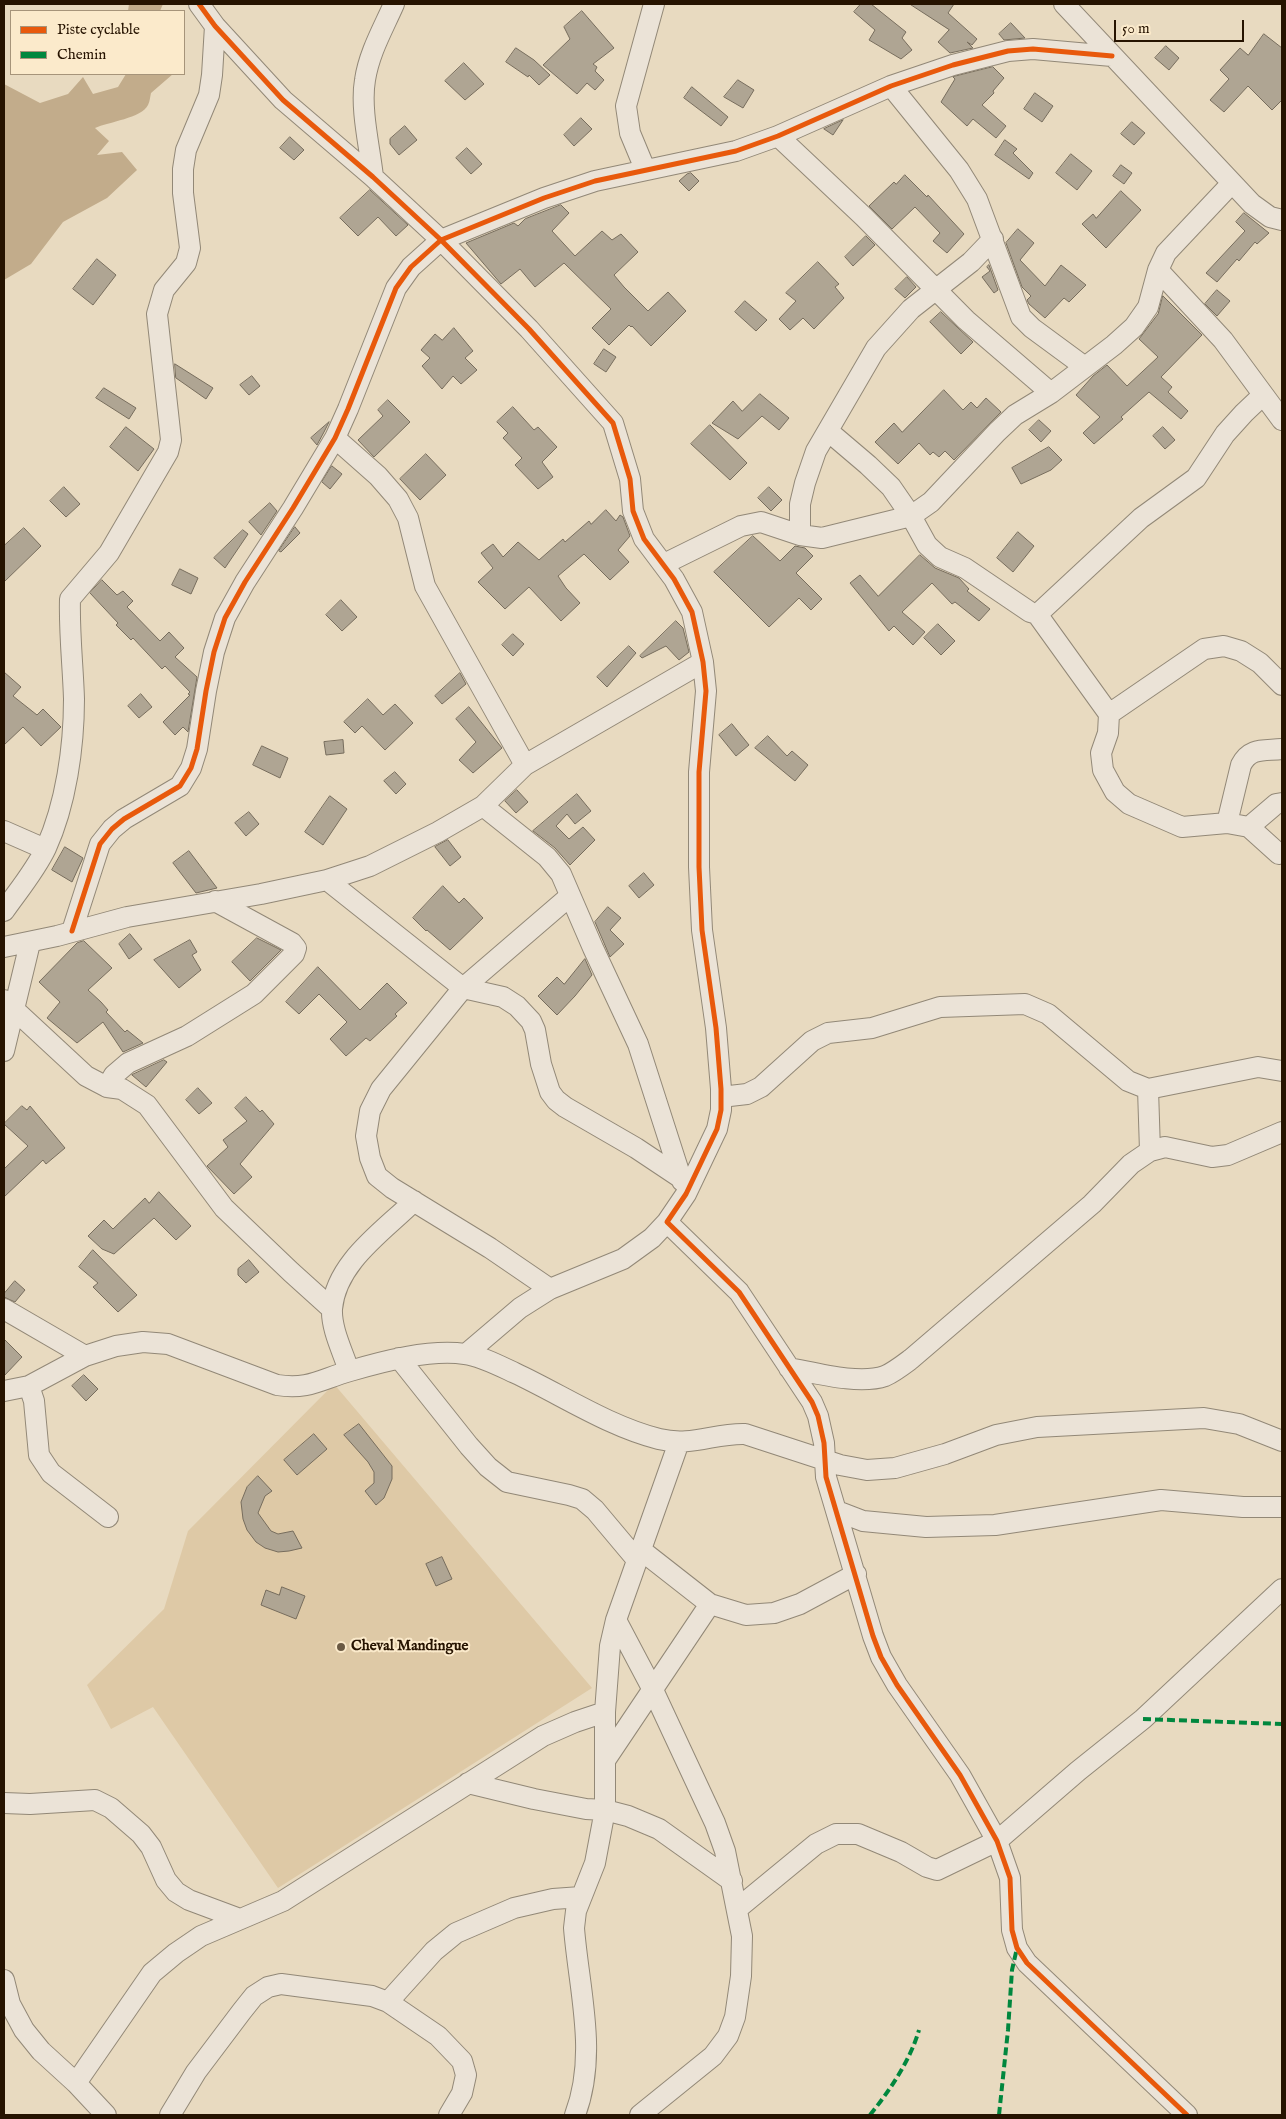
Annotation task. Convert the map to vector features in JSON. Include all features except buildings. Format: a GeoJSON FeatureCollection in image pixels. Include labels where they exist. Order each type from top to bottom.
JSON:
{"type":"FeatureCollection","features":[{"type":"Feature","properties":{"kind":"street"},"geometry":{"type":"LineString","coordinates":[[199,4],[215,26],[283,100],[441,240],[529,329],[613,423],[630,478],[633,511],[644,539],[679,586],[692,612],[703,662],[706,691],[699,772],[699,867],[702,930],[716,1028],[721,1097],[717,1129],[683,1186],[667,1222],[652,1238],[623,1259],[550,1290],[520,1308],[466,1354]]}},
{"type":"Feature","properties":{"kind":"street"},"geometry":{"type":"LineString","coordinates":[[373,178],[364,104],[364,82],[370,58],[394,4]]}},
{"type":"Feature","properties":{"kind":"street"},"geometry":{"type":"LineString","coordinates":[[645,169],[630,133],[626,106],[654,4]]}},
{"type":"Feature","properties":{"kind":"street"},"geometry":{"type":"LineString","coordinates":[[1064,4],[1232,183],[1262,212],[1282,218]]}},
{"type":"Feature","properties":{"kind":"street"},"geometry":{"type":"LineString","coordinates":[[4,912],[45,849],[57,822],[64,796],[73,722],[70,600],[109,553],[168,452],[170,440],[157,314],[164,290],[186,263],[190,248],[183,193],[183,170],[186,150],[209,94],[215,26]]}},
{"type":"Feature","properties":{"kind":"street"},"geometry":{"type":"LineString","coordinates":[[72,931],[100,844],[112,829],[124,819],[180,786],[191,768],[197,749],[214,652],[225,618],[245,582],[335,438],[396,288],[411,267],[441,240],[544,198],[596,181],[736,151],[778,136],[890,86],[953,65],[1008,51],[1033,49],[1112,56]]}},
{"type":"Feature","properties":{"kind":"street"},"geometry":{"type":"LineString","coordinates":[[890,86],[959,170],[977,199],[1021,317],[1032,328],[1085,367]]}},
{"type":"Feature","properties":{"kind":"street"},"geometry":{"type":"LineString","coordinates":[[778,136],[876,230],[935,291],[1050,393]]}},
{"type":"Feature","properties":{"kind":"street"},"geometry":{"type":"LineString","coordinates":[[664,564],[741,526],[761,522],[775,525],[800,535],[822,538],[912,516],[931,502],[1015,415],[1050,393],[1127,333],[1148,307],[1158,270],[1166,253],[1232,183]]}},
{"type":"Feature","properties":{"kind":"street"},"geometry":{"type":"LineString","coordinates":[[800,535],[800,504],[816,451],[876,348],[911,309],[971,262],[993,239]]}},
{"type":"Feature","properties":{"kind":"street"},"geometry":{"type":"LineString","coordinates":[[1158,270],[1223,340],[1282,420]]}},
{"type":"Feature","properties":{"kind":"street"},"geometry":{"type":"LineString","coordinates":[[1037,614],[1141,518],[1196,478],[1225,434],[1263,396]]}},
{"type":"Feature","properties":{"kind":"street"},"geometry":{"type":"LineString","coordinates":[[828,432],[891,487],[912,516],[926,545],[940,556],[965,568],[1030,612],[1037,614],[1109,714],[1108,732],[1101,753],[1103,770],[1115,792],[1129,804],[1182,827],[1227,823],[1249,827],[1280,854]]}},
{"type":"Feature","properties":{"kind":"street"},"geometry":{"type":"LineString","coordinates":[[335,438],[378,476],[398,499],[408,518],[425,586],[525,765]]}},
{"type":"Feature","properties":{"kind":"street"},"geometry":{"type":"LineString","coordinates":[[1109,714],[1204,648],[1224,646],[1241,651],[1260,663],[1282,685]]}},
{"type":"Feature","properties":{"kind":"street"},"geometry":{"type":"LineString","coordinates":[[4,947],[30,943],[127,917],[261,894],[327,880],[370,866],[438,832],[482,806],[525,765],[703,662]]}},
{"type":"Feature","properties":{"kind":"street"},"geometry":{"type":"LineString","coordinates":[[1227,823],[1241,765],[1245,757],[1252,752],[1282,750]]}},
{"type":"Feature","properties":{"kind":"street"},"geometry":{"type":"LineString","coordinates":[[1249,827],[1276,804],[1282,803]]}},
{"type":"Feature","properties":{"kind":"street"},"geometry":{"type":"LineString","coordinates":[[482,806],[547,857],[561,874],[638,1044],[683,1186]]}},
{"type":"Feature","properties":{"kind":"street"},"geometry":{"type":"LineString","coordinates":[[4,831],[45,849]]}},
{"type":"Feature","properties":{"kind":"street"},"geometry":{"type":"LineString","coordinates":[[327,880],[463,988],[503,997],[517,1006],[525,1013],[535,1030],[541,1064],[550,1092],[556,1100],[636,1148],[683,1186]]}},
{"type":"Feature","properties":{"kind":"street"},"geometry":{"type":"LineString","coordinates":[[550,1290],[484,1244],[392,1188],[377,1176],[370,1158],[366,1136],[370,1111],[381,1089],[463,988],[570,896]]}},
{"type":"Feature","properties":{"kind":"street"},"geometry":{"type":"LineString","coordinates":[[106,1087],[114,1075],[128,1063],[187,1036],[254,994],[294,954],[296,948],[292,943],[215,901]]}},
{"type":"Feature","properties":{"kind":"street"},"geometry":{"type":"LineString","coordinates":[[4,1051],[9,1004],[30,943]]}},
{"type":"Feature","properties":{"kind":"street"},"geometry":{"type":"LineString","coordinates":[[9,1004],[86,1076],[106,1087],[122,1089],[147,1105],[224,1208],[332,1309]]}},
{"type":"Feature","properties":{"kind":"street"},"geometry":{"type":"LineString","coordinates":[[721,1097],[747,1094],[761,1087],[812,1041],[828,1033],[872,1028],[940,1007],[1025,1004],[1048,1014],[1128,1080],[1148,1090],[1258,1067],[1282,1071]]}},
{"type":"Feature","properties":{"kind":"street"},"geometry":{"type":"LineString","coordinates":[[1148,1090],[1150,1151]]}},
{"type":"Feature","properties":{"kind":"street"},"geometry":{"type":"LineString","coordinates":[[789,1368],[854,1379],[874,1379],[887,1375],[911,1359],[1092,1204],[1131,1164],[1150,1151],[1165,1147],[1212,1157],[1228,1155],[1282,1132]]}},
{"type":"Feature","properties":{"kind":"street"},"geometry":{"type":"LineString","coordinates":[[349,1371],[334,1325],[332,1309],[345,1273],[355,1258],[414,1201]]}},
{"type":"Feature","properties":{"kind":"street"},"geometry":{"type":"LineString","coordinates":[[667,1222],[740,1292],[812,1402],[818,1416],[824,1443],[826,1477],[873,1636],[881,1657],[897,1685],[960,1775],[997,1841],[1010,1878],[1012,1930],[1017,1948],[1027,1964],[1187,2115]]}},
{"type":"Feature","properties":{"kind":"street"},"geometry":{"type":"LineString","coordinates":[[4,1309],[85,1356]]}},
{"type":"Feature","properties":{"kind":"street"},"geometry":{"type":"LineString","coordinates":[[4,1391],[29,1386],[85,1356],[116,1346],[143,1342],[168,1344],[277,1385],[292,1387],[308,1386],[349,1371],[399,1358],[466,1354],[504,1368],[632,1430],[659,1439],[679,1442],[745,1434],[840,1465],[867,1470],[895,1468],[945,1454],[996,1435],[1037,1427],[1204,1418],[1240,1424],[1282,1441]]}},
{"type":"Feature","properties":{"kind":"street"},"geometry":{"type":"LineString","coordinates":[[399,1358],[488,1467],[507,1482],[582,1499],[639,1555],[710,1604],[746,1615],[774,1613],[800,1604],[856,1574]]}},
{"type":"Feature","properties":{"kind":"street"},"geometry":{"type":"LineString","coordinates":[[29,1386],[34,1401],[39,1455],[51,1473],[108,1517]]}},
{"type":"Feature","properties":{"kind":"street"},"geometry":{"type":"LineString","coordinates":[[575,2115],[585,2083],[587,2065],[586,2035],[574,1928],[581,1897],[595,1863],[605,1810],[605,1712],[610,1646],[616,1620],[679,1442]]}},
{"type":"Feature","properties":{"kind":"street"},"geometry":{"type":"LineString","coordinates":[[837,1511],[863,1521],[926,1527],[995,1525],[1161,1500],[1243,1507],[1282,1507]]}},
{"type":"Feature","properties":{"kind":"street"},"geometry":{"type":"LineString","coordinates":[[737,1909],[816,1844],[824,1838],[836,1834],[858,1834],[937,1870],[997,1841],[1078,1771],[1143,1719],[1282,1589]]}},
{"type":"Feature","properties":{"kind":"street"},"geometry":{"type":"LineString","coordinates":[[606,1760],[710,1604]]}},
{"type":"Feature","properties":{"kind":"street"},"geometry":{"type":"LineString","coordinates":[[616,1620],[653,1690],[715,1823],[725,1851],[742,1936],[741,1976],[735,2017],[728,2036],[713,2056],[640,2115]]}},
{"type":"Feature","properties":{"kind":"street"},"geometry":{"type":"LineString","coordinates":[[76,2083],[152,1973],[176,1953],[201,1936],[283,1900],[543,1736],[575,1722],[605,1712]]}},
{"type":"Feature","properties":{"kind":"street"},"geometry":{"type":"LineString","coordinates":[[468,1783],[556,1804],[605,1810],[628,1816],[659,1828],[732,1881]]}},
{"type":"Feature","properties":{"kind":"street"},"geometry":{"type":"LineString","coordinates":[[4,1803],[30,1804],[95,1800],[111,1808],[141,1834],[151,1847],[166,1880],[176,1892],[189,1900],[240,1919]]}},
{"type":"Feature","properties":{"kind":"street"},"geometry":{"type":"LineString","coordinates":[[388,2002],[434,1951],[456,1933],[514,1908],[553,1899],[581,1897]]}},
{"type":"Feature","properties":{"kind":"street"},"geometry":{"type":"LineString","coordinates":[[4,1980],[10,2004],[24,2030],[40,2051],[76,2083],[106,2115]]}},
{"type":"Feature","properties":{"kind":"street"},"geometry":{"type":"LineString","coordinates":[[170,2115],[208,2054],[254,1996],[268,1987],[281,1984],[372,1996],[388,2002],[438,2036],[462,2061],[466,2075],[462,2093],[449,2115]]}},
{"type":"Feature","properties":{"kind":"shaded area"},"geometry":{"type":"Polygon","coordinates":[[[129,4],[163,4],[160,10],[128,10],[129,4]]]}},
{"type":"Feature","properties":{"kind":"shaded area"},"geometry":{"type":"Polygon","coordinates":[[[125,75],[172,75],[151,93],[149,104],[145,109],[132,116],[95,128],[109,141],[97,155],[122,152],[137,170],[107,198],[63,222],[31,264],[4,280],[4,84],[40,103],[68,94],[83,77],[93,94],[118,87],[125,75]]]}},
{"type":"Feature","properties":{"kind":"shaded area","name":"Cheval Mandingue"},"geometry":{"type":"Polygon","coordinates":[[[334,1384],[592,1688],[278,1888],[153,1707],[111,1729],[87,1685],[164,1609],[188,1531],[334,1384]]]}},
{"type":"Feature","properties":{"kind":"marked path"},"geometry":{"type":"LineString","coordinates":[[1143,1719],[1282,1724]]}},
{"type":"Feature","properties":{"kind":"marked path"},"geometry":{"type":"LineString","coordinates":[[999,2115],[1012,1970],[1017,1948]]}},
{"type":"Feature","properties":{"kind":"marked path"},"geometry":{"type":"LineString","coordinates":[[870,2115],[899,2075],[919,2030]]}},
{"type":"Feature","properties":{"kind":"cycle path"},"geometry":{"type":"LineString","coordinates":[[199,4],[215,26],[283,100],[373,177],[441,240],[529,329],[613,423],[630,479],[633,511],[644,539],[674,579],[692,612],[703,662],[706,691],[699,772],[699,867],[702,930],[716,1028],[721,1110],[717,1129],[686,1194],[667,1222],[739,1292],[812,1402],[818,1416],[824,1443],[826,1477],[873,1636],[881,1657],[897,1685],[960,1775],[997,1841],[1010,1878],[1012,1930],[1017,1948],[1027,1963],[1187,2115]]}},
{"type":"Feature","properties":{"kind":"cycle path"},"geometry":{"type":"LineString","coordinates":[[72,931],[100,844],[112,829],[124,819],[180,786],[191,768],[197,749],[214,652],[225,618],[245,582],[335,438],[396,288],[411,267],[441,240],[544,198],[595,181],[736,151],[778,136],[891,86],[953,65],[1008,51],[1033,49],[1112,56]]}},
{"type":"Feature","properties":{"kind":"place","name":"Cheval Mandingue"},"geometry":{"type":"Point","coordinates":[341,1647]}}]}
